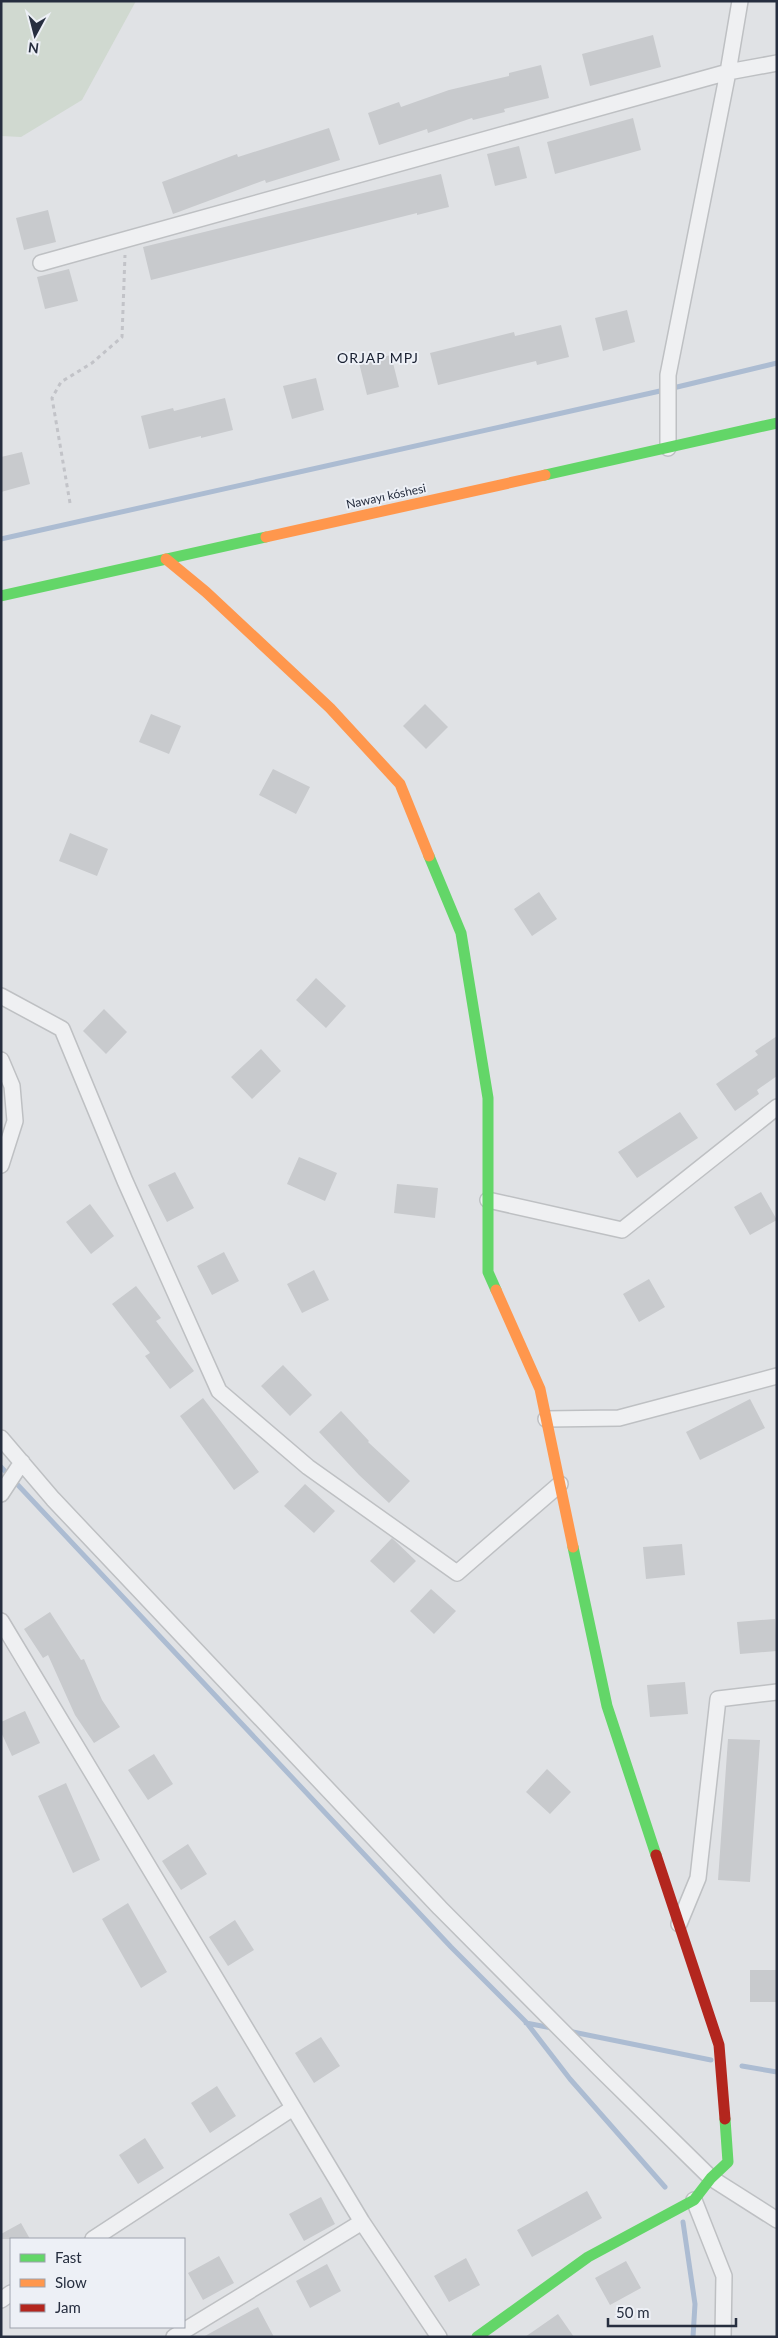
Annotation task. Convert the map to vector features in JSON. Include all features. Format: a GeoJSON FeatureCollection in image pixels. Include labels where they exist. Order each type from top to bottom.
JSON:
{"type":"FeatureCollection","features":[{"type":"Feature","properties":{"kind":"street"},"geometry":{"type":"LineString","coordinates":[[668,448],[668,374],[728,72],[740,1]]}},
{"type":"Feature","properties":{"kind":"street"},"geometry":{"type":"LineString","coordinates":[[41,264],[728,72],[777,63]]}},
{"type":"Feature","properties":{"kind":"street","name":"Nawayı kóshesi"},"geometry":{"type":"LineString","coordinates":[[1,596],[777,423]]}},
{"type":"Feature","properties":{"kind":"street"},"geometry":{"type":"LineString","coordinates":[[166,559],[206,592],[330,708],[400,784],[461,933],[488,1098],[488,1272],[540,1389],[607,1706],[720,2045],[728,2162],[711,2178],[694,2200],[588,2258],[478,2337]]}},
{"type":"Feature","properties":{"kind":"street"},"geometry":{"type":"LineString","coordinates":[[1,996],[62,1029],[125,1181],[219,1390],[241,1410],[308,1467],[457,1574],[560,1484]]}},
{"type":"Feature","properties":{"kind":"street"},"geometry":{"type":"LineString","coordinates":[[1,1060],[12,1086],[15,1121],[1,1165]]}},
{"type":"Feature","properties":{"kind":"street"},"geometry":{"type":"LineString","coordinates":[[488,1200],[622,1230],[777,1107]]}},
{"type":"Feature","properties":{"kind":"street"},"geometry":{"type":"LineString","coordinates":[[546,1419],[619,1418],[777,1376]]}},
{"type":"Feature","properties":{"kind":"street"},"geometry":{"type":"LineString","coordinates":[[1,1438],[59,1506],[440,1908],[711,2178],[777,2220]]}},
{"type":"Feature","properties":{"kind":"street"},"geometry":{"type":"LineString","coordinates":[[1,1494],[22,1462]]}},
{"type":"Feature","properties":{"kind":"street"},"geometry":{"type":"LineString","coordinates":[[1,1621],[362,2222],[439,2337]]}},
{"type":"Feature","properties":{"kind":"street"},"geometry":{"type":"LineString","coordinates":[[679,1924],[698,1878],[718,1699],[777,1692]]}},
{"type":"Feature","properties":{"kind":"street"},"geometry":{"type":"LineString","coordinates":[[95,2238],[293,2108]]}},
{"type":"Feature","properties":{"kind":"street"},"geometry":{"type":"LineString","coordinates":[[694,2200],[724,2276],[723,2337]]}},
{"type":"Feature","properties":{"kind":"street"},"geometry":{"type":"LineString","coordinates":[[174,2337],[362,2222]]}},
{"type":"Feature","properties":{"kind":"path"},"geometry":{"type":"LineString","coordinates":[[70,503],[52,398],[61,382],[92,363],[122,337],[126,240]]}},
{"type":"Feature","properties":{"kind":"shaded area"},"geometry":{"type":"Polygon","coordinates":[[[1,1],[136,1],[82,100],[21,137],[1,136],[1,1]]]}},
{"type":"Feature","properties":{"kind":"building"},"geometry":{"type":"Polygon","coordinates":[[[653,35],[661,67],[590,86],[582,54],[653,35]]]}},
{"type":"Feature","properties":{"kind":"building"},"geometry":{"type":"Polygon","coordinates":[[[541,65],[549,98],[504,109],[505,112],[473,120],[472,118],[428,133],[427,129],[379,145],[368,113],[399,102],[401,107],[449,90],[509,76],[509,73],[541,65]]]}},
{"type":"Feature","properties":{"kind":"building"},"geometry":{"type":"Polygon","coordinates":[[[633,118],[641,150],[555,174],[547,142],[633,118]]]}},
{"type":"Feature","properties":{"kind":"building"},"geometry":{"type":"Polygon","coordinates":[[[329,128],[340,160],[266,183],[265,180],[173,214],[162,182],[237,154],[238,157],[329,128]]]}},
{"type":"Feature","properties":{"kind":"building"},"geometry":{"type":"Polygon","coordinates":[[[519,146],[527,178],[495,186],[487,154],[519,146]]]}},
{"type":"Feature","properties":{"kind":"building"},"geometry":{"type":"Polygon","coordinates":[[[441,174],[449,207],[417,215],[417,213],[151,280],[143,247],[441,174]]]}},
{"type":"Feature","properties":{"kind":"building"},"geometry":{"type":"Polygon","coordinates":[[[48,210],[56,242],[24,250],[16,218],[48,210]]]}},
{"type":"Feature","properties":{"kind":"building"},"geometry":{"type":"Polygon","coordinates":[[[69,269],[78,301],[45,309],[37,277],[69,269]]]}},
{"type":"Feature","properties":{"kind":"building"},"geometry":{"type":"Polygon","coordinates":[[[627,310],[635,342],[603,351],[595,318],[627,310]]]}},
{"type":"Feature","properties":{"kind":"building"},"geometry":{"type":"Polygon","coordinates":[[[561,325],[569,357],[537,365],[536,361],[438,385],[430,353],[514,332],[515,336],[561,325]]]}},
{"type":"Feature","properties":{"kind":"building"},"geometry":{"type":"Polygon","coordinates":[[[391,355],[399,387],[367,395],[359,363],[391,355]]]}},
{"type":"Feature","properties":{"kind":"building"},"geometry":{"type":"Polygon","coordinates":[[[316,378],[324,410],[292,419],[283,386],[316,378]]]}},
{"type":"Feature","properties":{"kind":"building"},"geometry":{"type":"Polygon","coordinates":[[[225,398],[233,430],[149,449],[141,416],[173,408],[174,411],[225,398]]]}},
{"type":"Feature","properties":{"kind":"building"},"geometry":{"type":"Polygon","coordinates":[[[22,452],[30,484],[1,492],[1,457],[22,452]]]}},
{"type":"Feature","properties":{"kind":"building"},"geometry":{"type":"Polygon","coordinates":[[[425,704],[448,727],[426,749],[403,726],[425,704]]]}},
{"type":"Feature","properties":{"kind":"building"},"geometry":{"type":"Polygon","coordinates":[[[151,714],[181,726],[169,754],[139,742],[151,714]]]}},
{"type":"Feature","properties":{"kind":"building"},"geometry":{"type":"Polygon","coordinates":[[[273,769],[310,787],[296,814],[259,795],[273,769]]]}},
{"type":"Feature","properties":{"kind":"building"},"geometry":{"type":"Polygon","coordinates":[[[70,833],[108,849],[97,876],[59,861],[70,833]]]}},
{"type":"Feature","properties":{"kind":"building"},"geometry":{"type":"Polygon","coordinates":[[[539,892],[557,919],[532,936],[514,909],[539,892]]]}},
{"type":"Feature","properties":{"kind":"building"},"geometry":{"type":"Polygon","coordinates":[[[316,978],[346,1006],[326,1028],[296,1000],[316,978]]]}},
{"type":"Feature","properties":{"kind":"building"},"geometry":{"type":"Polygon","coordinates":[[[104,1009],[127,1032],[106,1054],[83,1031],[104,1009]]]}},
{"type":"Feature","properties":{"kind":"building"},"geometry":{"type":"Polygon","coordinates":[[[777,1036],[777,1076],[757,1090],[759,1094],[735,1111],[716,1084],[758,1055],[755,1051],[777,1036]]]}},
{"type":"Feature","properties":{"kind":"building"},"geometry":{"type":"Polygon","coordinates":[[[261,1049],[281,1071],[252,1099],[231,1077],[261,1049]]]}},
{"type":"Feature","properties":{"kind":"building"},"geometry":{"type":"Polygon","coordinates":[[[680,1112],[698,1138],[637,1178],[618,1152],[680,1112]]]}},
{"type":"Feature","properties":{"kind":"building"},"geometry":{"type":"Polygon","coordinates":[[[299,1157],[337,1173],[325,1201],[287,1184],[299,1157]]]}},
{"type":"Feature","properties":{"kind":"building"},"geometry":{"type":"Polygon","coordinates":[[[175,1172],[194,1208],[167,1222],[148,1185],[175,1172]]]}},
{"type":"Feature","properties":{"kind":"building"},"geometry":{"type":"Polygon","coordinates":[[[397,1184],[438,1188],[435,1218],[394,1213],[397,1184]]]}},
{"type":"Feature","properties":{"kind":"building"},"geometry":{"type":"Polygon","coordinates":[[[761,1192],[777,1220],[750,1235],[734,1207],[761,1192]]]}},
{"type":"Feature","properties":{"kind":"building"},"geometry":{"type":"Polygon","coordinates":[[[90,1204],[114,1236],[91,1254],[66,1222],[90,1204]]]}},
{"type":"Feature","properties":{"kind":"building"},"geometry":{"type":"Polygon","coordinates":[[[224,1252],[239,1281],[212,1295],[197,1266],[224,1252]]]}},
{"type":"Feature","properties":{"kind":"building"},"geometry":{"type":"Polygon","coordinates":[[[314,1270],[329,1300],[302,1313],[287,1284],[314,1270]]]}},
{"type":"Feature","properties":{"kind":"building"},"geometry":{"type":"Polygon","coordinates":[[[649,1279],[665,1307],[639,1322],[623,1294],[649,1279]]]}},
{"type":"Feature","properties":{"kind":"building"},"geometry":{"type":"Polygon","coordinates":[[[136,1286],[161,1318],[156,1321],[194,1371],[170,1389],[145,1356],[150,1353],[112,1304],[136,1286]]]}},
{"type":"Feature","properties":{"kind":"building"},"geometry":{"type":"Polygon","coordinates":[[[283,1365],[312,1395],[290,1416],[261,1386],[283,1365]]]}},
{"type":"Feature","properties":{"kind":"building"},"geometry":{"type":"Polygon","coordinates":[[[203,1398],[259,1472],[234,1490],[180,1416],[203,1398]]]}},
{"type":"Feature","properties":{"kind":"building"},"geometry":{"type":"Polygon","coordinates":[[[750,1399],[765,1428],[700,1460],[686,1432],[750,1399]]]}},
{"type":"Feature","properties":{"kind":"building"},"geometry":{"type":"Polygon","coordinates":[[[341,1411],[368,1442],[410,1481],[389,1503],[359,1475],[319,1432],[341,1411]]]}},
{"type":"Feature","properties":{"kind":"building"},"geometry":{"type":"Polygon","coordinates":[[[305,1484],[335,1511],[314,1533],[284,1506],[305,1484]]]}},
{"type":"Feature","properties":{"kind":"building"},"geometry":{"type":"Polygon","coordinates":[[[392,1538],[416,1561],[394,1583],[370,1561],[392,1538]]]}},
{"type":"Feature","properties":{"kind":"building"},"geometry":{"type":"Polygon","coordinates":[[[682,1544],[685,1575],[646,1579],[643,1547],[682,1544]]]}},
{"type":"Feature","properties":{"kind":"building"},"geometry":{"type":"Polygon","coordinates":[[[431,1589],[456,1611],[434,1634],[410,1611],[431,1589]]]}},
{"type":"Feature","properties":{"kind":"building"},"geometry":{"type":"Polygon","coordinates":[[[50,1612],[81,1660],[84,1659],[102,1700],[120,1727],[94,1743],[75,1715],[48,1655],[43,1658],[24,1629],[50,1612]]]}},
{"type":"Feature","properties":{"kind":"building"},"geometry":{"type":"Polygon","coordinates":[[[775,1619],[777,1651],[740,1654],[737,1622],[775,1619]]]}},
{"type":"Feature","properties":{"kind":"building"},"geometry":{"type":"Polygon","coordinates":[[[685,1682],[688,1714],[650,1717],[647,1685],[685,1682]]]}},
{"type":"Feature","properties":{"kind":"building"},"geometry":{"type":"Polygon","coordinates":[[[25,1711],[40,1743],[12,1756],[1,1732],[1,1722],[25,1711]]]}},
{"type":"Feature","properties":{"kind":"building"},"geometry":{"type":"Polygon","coordinates":[[[728,1739],[760,1740],[750,1882],[718,1880],[728,1739]]]}},
{"type":"Feature","properties":{"kind":"building"},"geometry":{"type":"Polygon","coordinates":[[[154,1754],[173,1784],[148,1800],[128,1770],[154,1754]]]}},
{"type":"Feature","properties":{"kind":"building"},"geometry":{"type":"Polygon","coordinates":[[[547,1769],[571,1792],[550,1814],[526,1792],[547,1769]]]}},
{"type":"Feature","properties":{"kind":"building"},"geometry":{"type":"Polygon","coordinates":[[[66,1783],[100,1860],[73,1873],[38,1796],[66,1783]]]}},
{"type":"Feature","properties":{"kind":"building"},"geometry":{"type":"Polygon","coordinates":[[[188,1844],[207,1874],[181,1890],[162,1861],[188,1844]]]}},
{"type":"Feature","properties":{"kind":"building"},"geometry":{"type":"Polygon","coordinates":[[[128,1903],[167,1972],[141,1988],[102,1919],[128,1903]]]}},
{"type":"Feature","properties":{"kind":"building"},"geometry":{"type":"Polygon","coordinates":[[[235,1920],[254,1950],[228,1966],[209,1937],[235,1920]]]}},
{"type":"Feature","properties":{"kind":"building"},"geometry":{"type":"Polygon","coordinates":[[[750,1970],[777,1970],[777,2002],[750,2002],[750,1970]]]}},
{"type":"Feature","properties":{"kind":"building"},"geometry":{"type":"Polygon","coordinates":[[[321,2037],[340,2066],[314,2083],[295,2053],[321,2037]]]}},
{"type":"Feature","properties":{"kind":"building"},"geometry":{"type":"Polygon","coordinates":[[[217,2086],[236,2116],[210,2133],[191,2103],[217,2086]]]}},
{"type":"Feature","properties":{"kind":"building"},"geometry":{"type":"Polygon","coordinates":[[[145,2138],[164,2168],[138,2184],[119,2155],[145,2138]]]}},
{"type":"Feature","properties":{"kind":"building"},"geometry":{"type":"Polygon","coordinates":[[[587,2191],[602,2218],[532,2257],[517,2230],[587,2191]]]}},
{"type":"Feature","properties":{"kind":"building"},"geometry":{"type":"Polygon","coordinates":[[[321,2197],[335,2224],[304,2241],[289,2214],[321,2197]]]}},
{"type":"Feature","properties":{"kind":"building"},"geometry":{"type":"Polygon","coordinates":[[[21,2223],[29,2238],[1,2239],[1,2234],[21,2223]]]}},
{"type":"Feature","properties":{"kind":"building"},"geometry":{"type":"Polygon","coordinates":[[[219,2256],[234,2283],[203,2300],[188,2273],[219,2256]]]}},
{"type":"Feature","properties":{"kind":"building"},"geometry":{"type":"Polygon","coordinates":[[[466,2258],[480,2285],[449,2302],[434,2276],[466,2258]]]}},
{"type":"Feature","properties":{"kind":"building"},"geometry":{"type":"Polygon","coordinates":[[[626,2261],[641,2288],[610,2305],[595,2278],[626,2261]]]}},
{"type":"Feature","properties":{"kind":"building"},"geometry":{"type":"Polygon","coordinates":[[[327,2264],[341,2291],[310,2308],[296,2281],[327,2264]]]}},
{"type":"Feature","properties":{"kind":"building"},"geometry":{"type":"Polygon","coordinates":[[[258,2307],[274,2337],[203,2337],[258,2307]]]}},
{"type":"Feature","properties":{"kind":"building"},"geometry":{"type":"Polygon","coordinates":[[[558,2314],[574,2337],[525,2337],[558,2314]]]}},
{"type":"Feature","properties":{"kind":"waterway"},"geometry":{"type":"LineString","coordinates":[[673,388],[777,363]]}},
{"type":"Feature","properties":{"kind":"waterway"},"geometry":{"type":"LineString","coordinates":[[1,539],[660,391]]}},
{"type":"Feature","properties":{"kind":"waterway"},"geometry":{"type":"LineString","coordinates":[[1,1467],[451,1947],[526,2022],[570,2079],[665,2187]]}},
{"type":"Feature","properties":{"kind":"waterway"},"geometry":{"type":"LineString","coordinates":[[526,2023],[552,2028]]}},
{"type":"Feature","properties":{"kind":"waterway"},"geometry":{"type":"LineString","coordinates":[[568,2031],[711,2060]]}},
{"type":"Feature","properties":{"kind":"waterway"},"geometry":{"type":"LineString","coordinates":[[742,2066],[777,2072]]}},
{"type":"Feature","properties":{"kind":"waterway"},"geometry":{"type":"LineString","coordinates":[[683,2222],[695,2304],[693,2337]]}},
{"type":"Feature","properties":{"kind":"traffic: fast"},"geometry":{"type":"LineString","coordinates":[[545,475],[777,423]]}},
{"type":"Feature","properties":{"kind":"traffic: fast"},"geometry":{"type":"LineString","coordinates":[[1,596],[266,537]]}},
{"type":"Feature","properties":{"kind":"traffic: fast"},"geometry":{"type":"LineString","coordinates":[[429,856],[461,933],[488,1098],[488,1272],[496,1290]]}},
{"type":"Feature","properties":{"kind":"traffic: fast"},"geometry":{"type":"LineString","coordinates":[[573,1547],[607,1706],[656,1855]]}},
{"type":"Feature","properties":{"kind":"traffic: fast"},"geometry":{"type":"LineString","coordinates":[[477,2337],[588,2257],[694,2200],[711,2178],[728,2162],[725,2119]]}},
{"type":"Feature","properties":{"kind":"traffic: slow"},"geometry":{"type":"LineString","coordinates":[[266,537],[545,475]]}},
{"type":"Feature","properties":{"kind":"traffic: slow"},"geometry":{"type":"LineString","coordinates":[[166,559],[206,592],[330,708],[400,784],[429,856]]}},
{"type":"Feature","properties":{"kind":"traffic: slow"},"geometry":{"type":"LineString","coordinates":[[496,1290],[540,1389],[573,1547]]}},
{"type":"Feature","properties":{"kind":"traffic: jam"},"geometry":{"type":"LineString","coordinates":[[656,1855],[719,2045],[725,2119]]}},
{"type":"Feature","properties":{"kind":"district","name":"ORJAP MPJ"},"geometry":{"type":"Point","coordinates":[378,357]}}]}
